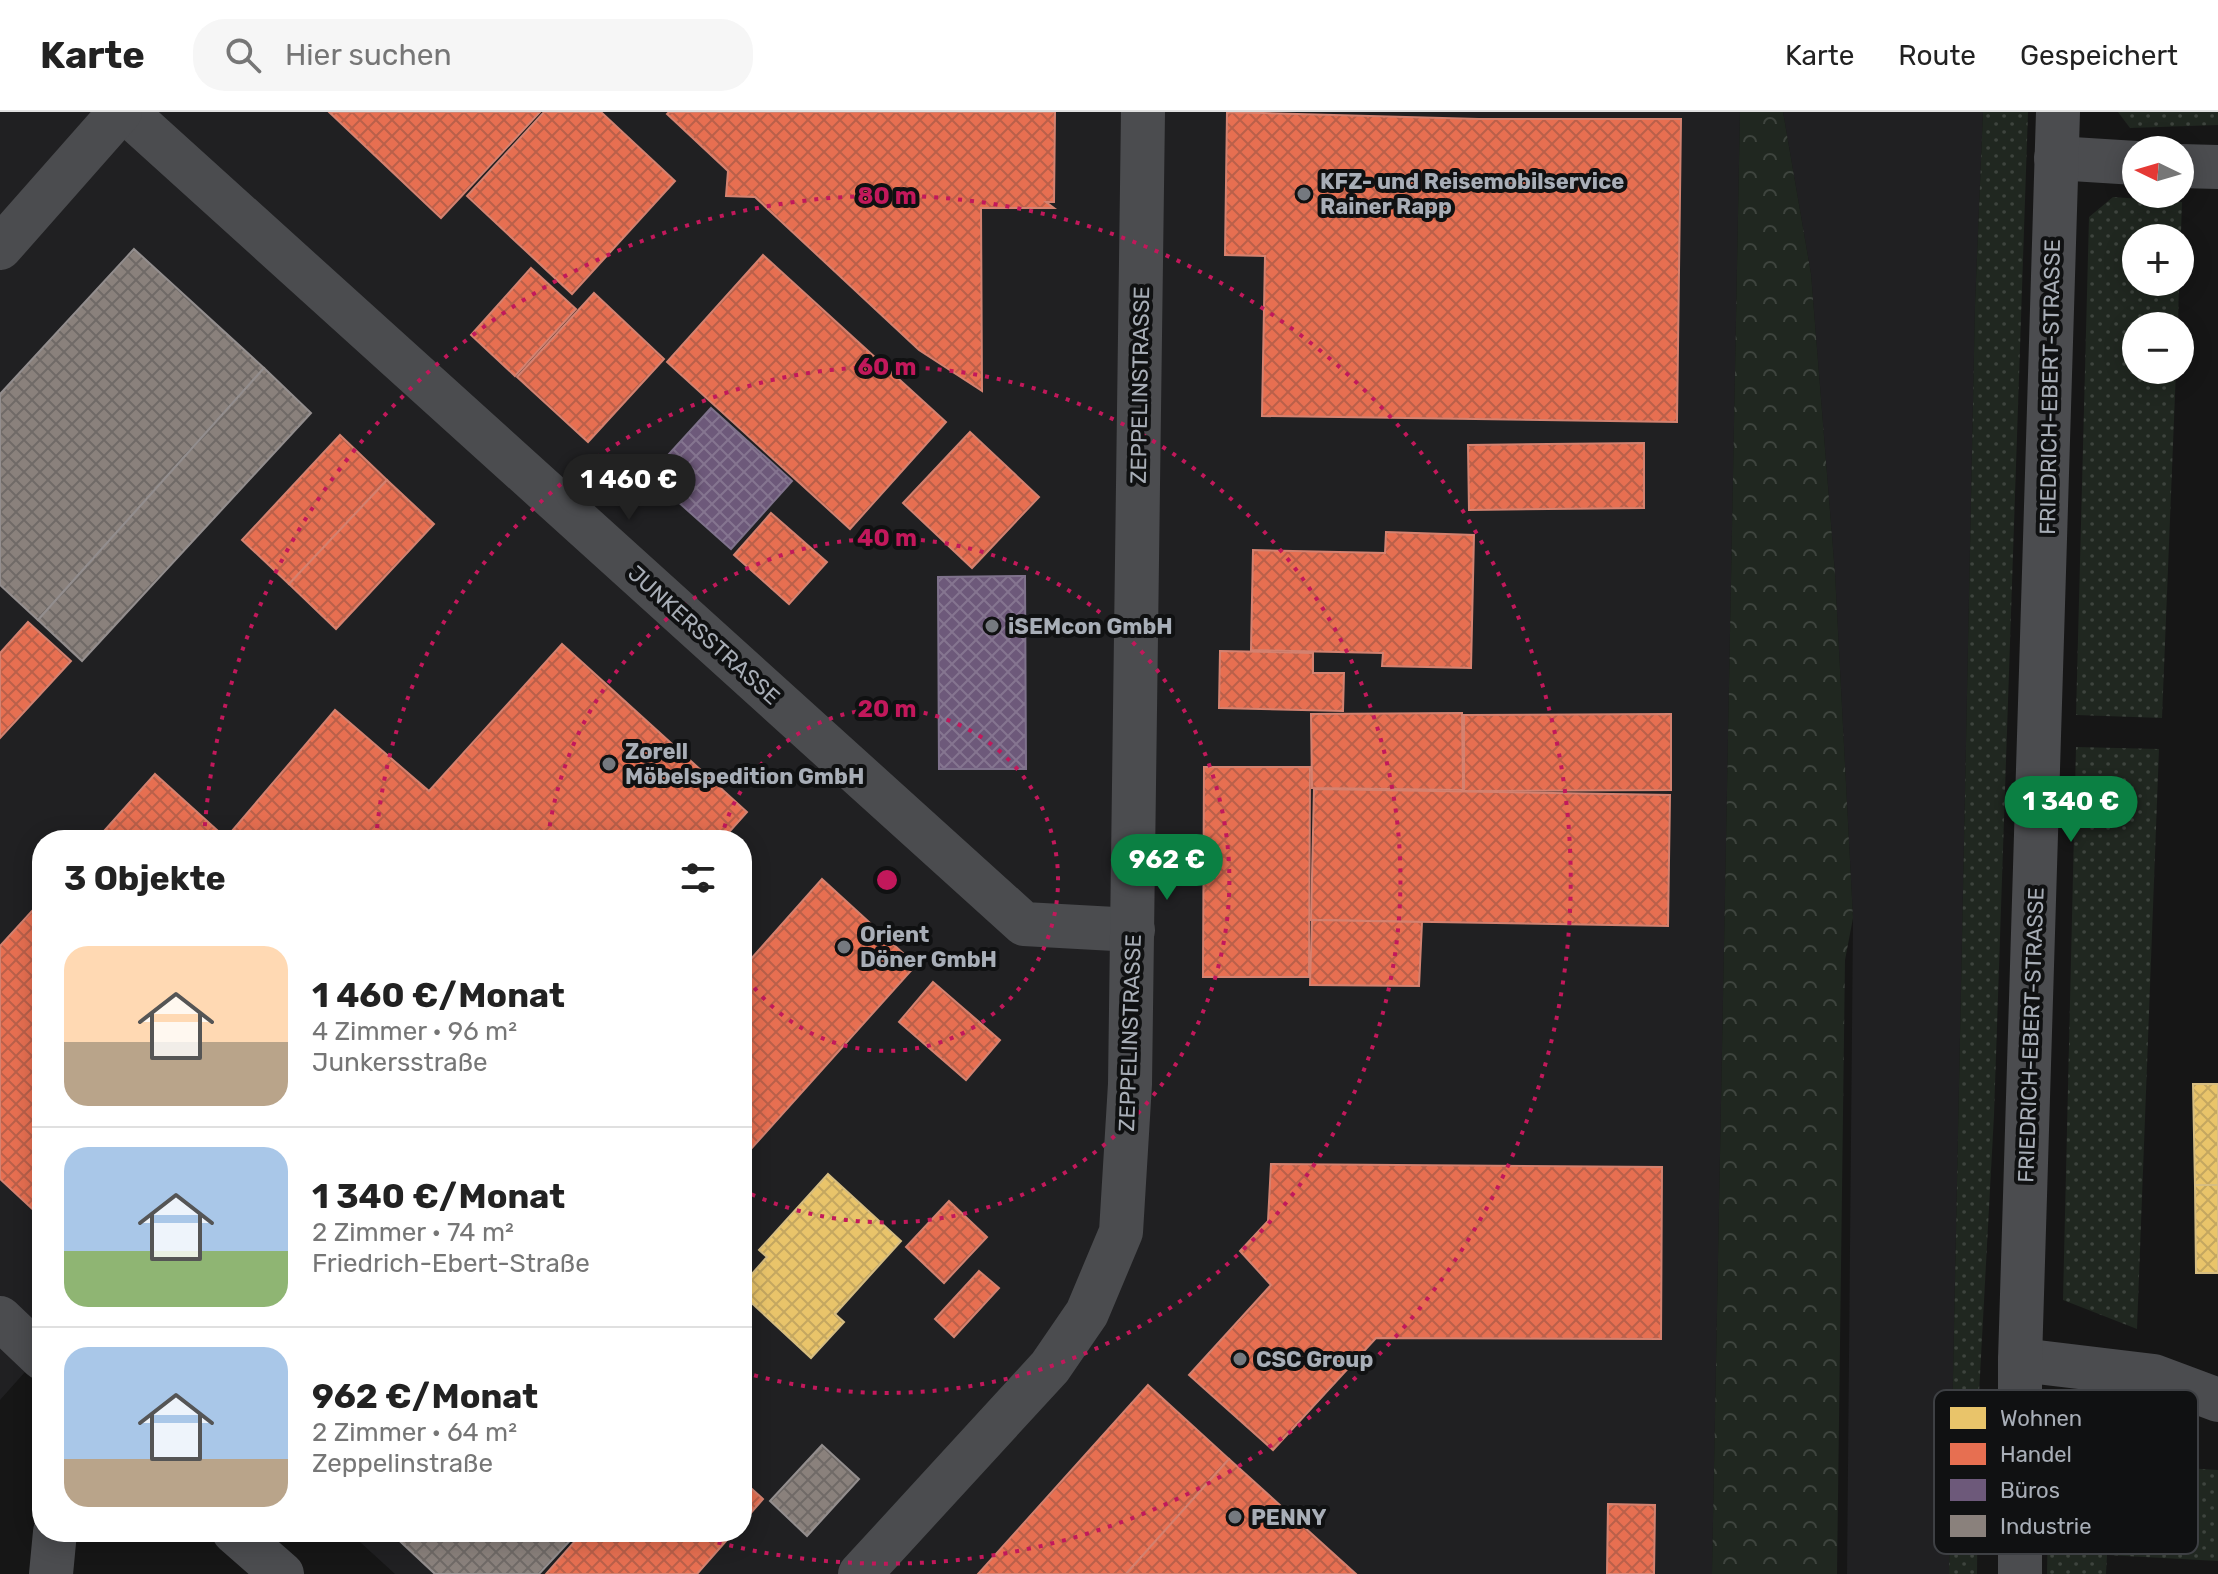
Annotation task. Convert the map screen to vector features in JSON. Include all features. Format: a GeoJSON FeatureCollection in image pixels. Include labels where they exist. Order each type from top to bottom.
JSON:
{"type":"FeatureCollection","features":[{"type":"Feature","properties":{"kind":"street"},"geometry":{"type":"LineString","coordinates":[[0,248],[123,112]]}},
{"type":"Feature","properties":{"kind":"street","name":"JUNKERSSTRASSE"},"geometry":{"type":"LineString","coordinates":[[123,112],[1024,924],[1133,930]]}},
{"type":"Feature","properties":{"kind":"street","name":"ZEPPELINSTRASSE"},"geometry":{"type":"LineString","coordinates":[[860,1574],[1050,1367],[1087,1313],[1121,1232],[1130,1084],[1143,112]]}},
{"type":"Feature","properties":{"kind":"street","name":"FRIEDRICH-EBERT-STRASSE"},"geometry":{"type":"LineString","coordinates":[[2020,1390],[2058,112]]}},
{"type":"Feature","properties":{"kind":"street"},"geometry":{"type":"LineString","coordinates":[[2056,158],[2122,162]]}},
{"type":"Feature","properties":{"kind":"street"},"geometry":{"type":"LineString","coordinates":[[2194,166],[2218,167]]}},
{"type":"Feature","properties":{"kind":"street"},"geometry":{"type":"LineString","coordinates":[[0,1318],[32,1348]]}},
{"type":"Feature","properties":{"kind":"street"},"geometry":{"type":"LineString","coordinates":[[2020,1360],[2154,1376],[2191,1390]]}},
{"type":"Feature","properties":{"kind":"street"},"geometry":{"type":"LineString","coordinates":[[2198,1392],[2218,1400]]}},
{"type":"Feature","properties":{"kind":"street"},"geometry":{"type":"LineString","coordinates":[[51,1574],[54,1542]]}},
{"type":"Feature","properties":{"kind":"street"},"geometry":{"type":"LineString","coordinates":[[245,1542],[282,1574]]}},
{"type":"Feature","properties":{"kind":"shaded area"},"geometry":{"type":"Polygon","coordinates":[[[0,112],[1740,112],[1712,1574],[395,1574],[360,1542],[752,1542],[752,830],[32,830],[32,1364],[0,1400],[0,112]]]}},
{"type":"Feature","properties":{"kind":"shaded area"},"geometry":{"type":"Polygon","coordinates":[[[1783,112],[1983,112],[1975,306],[1953,1390],[1934,1390],[1934,1554],[1949,1554],[1949,1574],[1847,1574],[1853,918],[1835,574],[1811,274],[1783,112]]]}},
{"type":"Feature","properties":{"kind":"green space"},"geometry":{"type":"Polygon","coordinates":[[[1740,112],[1783,112],[1811,274],[1835,574],[1853,918],[1845,960],[1837,1574],[1712,1574],[1740,112]]]}},
{"type":"Feature","properties":{"kind":"green space"},"geometry":{"type":"Polygon","coordinates":[[[1983,112],[2028,112],[1994,1115],[1979,1390],[1953,1390],[1975,306],[1983,112]]]}},
{"type":"Feature","properties":{"kind":"green space"},"geometry":{"type":"Polygon","coordinates":[[[2118,112],[2218,112],[2218,125],[2130,128],[2118,112]]]}},
{"type":"Feature","properties":{"kind":"green space"},"geometry":{"type":"Polygon","coordinates":[[[2113,197],[2122,198],[2122,208],[2182,208],[2181,224],[2122,224],[2122,296],[2179,296],[2178,312],[2122,312],[2122,384],[2175,384],[2162,718],[2076,715],[2089,217],[2113,197]]]}},
{"type":"Feature","properties":{"kind":"green space"},"geometry":{"type":"Polygon","coordinates":[[[2076,747],[2159,749],[2137,1329],[2063,1300],[2076,747]]]}},
{"type":"Feature","properties":{"kind":"green space"},"geometry":{"type":"Polygon","coordinates":[[[2198,1469],[2218,1470],[2218,1561],[2107,1555],[2106,1574],[2047,1574],[2047,1554],[2198,1554],[2198,1469]]]}},
{"type":"Feature","properties":{"kind":"green space"},"geometry":{"type":"Polygon","coordinates":[[[1949,1554],[1977,1554],[1977,1574],[1949,1574],[1949,1554]]]}},
{"type":"Feature","properties":{"kind":"building: Wohnen"},"geometry":{"type":"Polygon","coordinates":[[[2193,1084],[2218,1084],[2218,1185],[2195,1185],[2193,1084]]]}},
{"type":"Feature","properties":{"kind":"building: Wohnen"},"geometry":{"type":"Polygon","coordinates":[[[828,1174],[901,1241],[835,1314],[844,1322],[811,1358],[752,1303],[752,1274],[767,1257],[759,1250],[828,1174]]]}},
{"type":"Feature","properties":{"kind":"building: Wohnen"},"geometry":{"type":"Polygon","coordinates":[[[2195,1185],[2218,1185],[2218,1273],[2196,1273],[2195,1185]]]}},
{"type":"Feature","properties":{"kind":"building: Handel"},"geometry":{"type":"Polygon","coordinates":[[[329,112],[540,112],[441,218],[329,112]]]}},
{"type":"Feature","properties":{"kind":"building: Handel"},"geometry":{"type":"Polygon","coordinates":[[[544,112],[601,112],[675,181],[572,294],[467,196],[544,112]]]}},
{"type":"Feature","properties":{"kind":"building: Handel"},"geometry":{"type":"Polygon","coordinates":[[[1055,112],[1054,202],[1046,202],[1054,208],[981,208],[982,391],[919,350],[755,197],[726,196],[728,171],[667,114],[1055,112]]]}},
{"type":"Feature","properties":{"kind":"building: Handel"},"geometry":{"type":"Polygon","coordinates":[[[1227,112],[1479,119],[1681,119],[1677,422],[1262,416],[1265,256],[1225,255],[1227,112]]]}},
{"type":"Feature","properties":{"kind":"building: Handel"},"geometry":{"type":"Polygon","coordinates":[[[763,255],[946,422],[850,529],[667,362],[763,255]]]}},
{"type":"Feature","properties":{"kind":"building: Handel"},"geometry":{"type":"Polygon","coordinates":[[[531,268],[576,309],[515,376],[471,335],[531,268]]]}},
{"type":"Feature","properties":{"kind":"building: Handel"},"geometry":{"type":"Polygon","coordinates":[[[594,293],[664,359],[588,442],[517,377],[594,293]]]}},
{"type":"Feature","properties":{"kind":"building: Handel"},"geometry":{"type":"Polygon","coordinates":[[[970,432],[1039,497],[972,568],[903,503],[970,432]]]}},
{"type":"Feature","properties":{"kind":"building: Handel"},"geometry":{"type":"Polygon","coordinates":[[[340,435],[387,480],[289,584],[242,540],[340,435]]]}},
{"type":"Feature","properties":{"kind":"building: Handel"},"geometry":{"type":"Polygon","coordinates":[[[1644,443],[1644,508],[1469,510],[1468,445],[1644,443]]]}},
{"type":"Feature","properties":{"kind":"building: Handel"},"geometry":{"type":"Polygon","coordinates":[[[387,480],[434,524],[336,629],[289,584],[387,480]]]}},
{"type":"Feature","properties":{"kind":"building: Handel"},"geometry":{"type":"Polygon","coordinates":[[[771,513],[827,562],[789,604],[734,555],[771,513]]]}},
{"type":"Feature","properties":{"kind":"building: Handel"},"geometry":{"type":"Polygon","coordinates":[[[1386,532],[1474,535],[1471,668],[1382,666],[1383,653],[1251,650],[1253,550],[1385,553],[1386,532]]]}},
{"type":"Feature","properties":{"kind":"building: Handel"},"geometry":{"type":"Polygon","coordinates":[[[28,622],[71,661],[0,738],[0,653],[28,622]]]}},
{"type":"Feature","properties":{"kind":"building: Handel"},"geometry":{"type":"Polygon","coordinates":[[[562,644],[747,812],[731,830],[233,830],[335,710],[429,791],[562,644]]]}},
{"type":"Feature","properties":{"kind":"building: Handel"},"geometry":{"type":"Polygon","coordinates":[[[1220,651],[1313,653],[1313,673],[1344,673],[1343,711],[1219,708],[1220,651]]]}},
{"type":"Feature","properties":{"kind":"building: Handel"},"geometry":{"type":"Polygon","coordinates":[[[1462,713],[1463,790],[1312,788],[1311,714],[1462,713]]]}},
{"type":"Feature","properties":{"kind":"building: Handel"},"geometry":{"type":"Polygon","coordinates":[[[1671,714],[1671,790],[1464,791],[1464,715],[1671,714]]]}},
{"type":"Feature","properties":{"kind":"building: Handel"},"geometry":{"type":"Polygon","coordinates":[[[1204,767],[1310,767],[1309,977],[1203,977],[1204,767]]]}},
{"type":"Feature","properties":{"kind":"building: Handel"},"geometry":{"type":"Polygon","coordinates":[[[155,774],[217,830],[105,830],[155,774]]]}},
{"type":"Feature","properties":{"kind":"building: Handel"},"geometry":{"type":"Polygon","coordinates":[[[1314,789],[1670,795],[1668,926],[1311,920],[1314,789]]]}},
{"type":"Feature","properties":{"kind":"building: Handel"},"geometry":{"type":"Polygon","coordinates":[[[822,879],[916,965],[752,1148],[752,958],[822,879]]]}},
{"type":"Feature","properties":{"kind":"building: Handel"},"geometry":{"type":"Polygon","coordinates":[[[32,911],[32,1209],[0,1179],[0,946],[32,911]]]}},
{"type":"Feature","properties":{"kind":"building: Handel"},"geometry":{"type":"Polygon","coordinates":[[[1312,920],[1422,922],[1419,986],[1310,985],[1312,920]]]}},
{"type":"Feature","properties":{"kind":"building: Handel"},"geometry":{"type":"Polygon","coordinates":[[[933,982],[1000,1040],[966,1080],[899,1022],[933,982]]]}},
{"type":"Feature","properties":{"kind":"building: Handel"},"geometry":{"type":"Polygon","coordinates":[[[1271,1164],[1662,1167],[1661,1339],[1376,1338],[1273,1450],[1189,1375],[1271,1285],[1240,1251],[1268,1221],[1271,1164]]]}},
{"type":"Feature","properties":{"kind":"building: Handel"},"geometry":{"type":"Polygon","coordinates":[[[949,1201],[987,1237],[944,1283],[906,1247],[949,1201]]]}},
{"type":"Feature","properties":{"kind":"building: Handel"},"geometry":{"type":"Polygon","coordinates":[[[979,1271],[999,1288],[954,1337],[935,1319],[979,1271]]]}},
{"type":"Feature","properties":{"kind":"building: Handel"},"geometry":{"type":"Polygon","coordinates":[[[1148,1385],[1229,1459],[1126,1574],[978,1574],[1148,1385]]]}},
{"type":"Feature","properties":{"kind":"building: Handel","name":"PENNY"},"geometry":{"type":"Polygon","coordinates":[[[1229,1459],[1356,1574],[1126,1574],[1229,1459]]]}},
{"type":"Feature","properties":{"kind":"building: Handel"},"geometry":{"type":"Polygon","coordinates":[[[752,1489],[763,1499],[752,1512],[752,1489]]]}},
{"type":"Feature","properties":{"kind":"building: Handel"},"geometry":{"type":"Polygon","coordinates":[[[1608,1504],[1655,1505],[1654,1574],[1607,1574],[1608,1504]]]}},
{"type":"Feature","properties":{"kind":"building: Handel"},"geometry":{"type":"Polygon","coordinates":[[[574,1542],[725,1542],[697,1574],[546,1574],[574,1542]]]}},
{"type":"Feature","properties":{"kind":"building: Büros"},"geometry":{"type":"Polygon","coordinates":[[[711,408],[792,481],[731,549],[649,476],[711,408]]]}},
{"type":"Feature","properties":{"kind":"building: Büros"},"geometry":{"type":"Polygon","coordinates":[[[1025,576],[1026,769],[939,769],[938,577],[1025,576]]]}},
{"type":"Feature","properties":{"kind":"building: Industrie"},"geometry":{"type":"Polygon","coordinates":[[[134,249],[264,368],[38,620],[0,585],[0,394],[134,249]]]}},
{"type":"Feature","properties":{"kind":"building: Industrie"},"geometry":{"type":"Polygon","coordinates":[[[264,368],[311,413],[82,661],[38,620],[264,368]]]}},
{"type":"Feature","properties":{"kind":"building: Industrie"},"geometry":{"type":"Polygon","coordinates":[[[822,1445],[859,1479],[807,1536],[770,1501],[822,1445]]]}},
{"type":"Feature","properties":{"kind":"building: Industrie"},"geometry":{"type":"Polygon","coordinates":[[[401,1542],[569,1542],[539,1574],[435,1574],[401,1542]]]}},
{"type":"Feature","properties":{"kind":"place","name":"KFZ- und Reisemobilservice Rainer Rapp"},"geometry":{"type":"Point","coordinates":[1304,194]}},
{"type":"Feature","properties":{"kind":"place","name":"iSEMcon GmbH"},"geometry":{"type":"Point","coordinates":[992,626]}},
{"type":"Feature","properties":{"kind":"place","name":"Zorell Möbelspedition GmbH"},"geometry":{"type":"Point","coordinates":[609,764]}},
{"type":"Feature","properties":{"kind":"place","name":"Orient Döner GmbH"},"geometry":{"type":"Point","coordinates":[844,947]}},
{"type":"Feature","properties":{"kind":"place","name":"CSC Group"},"geometry":{"type":"Point","coordinates":[1240,1359]}},
{"type":"Feature","properties":{"kind":"place","name":"PENNY"},"geometry":{"type":"Point","coordinates":[1235,1517]}}]}
